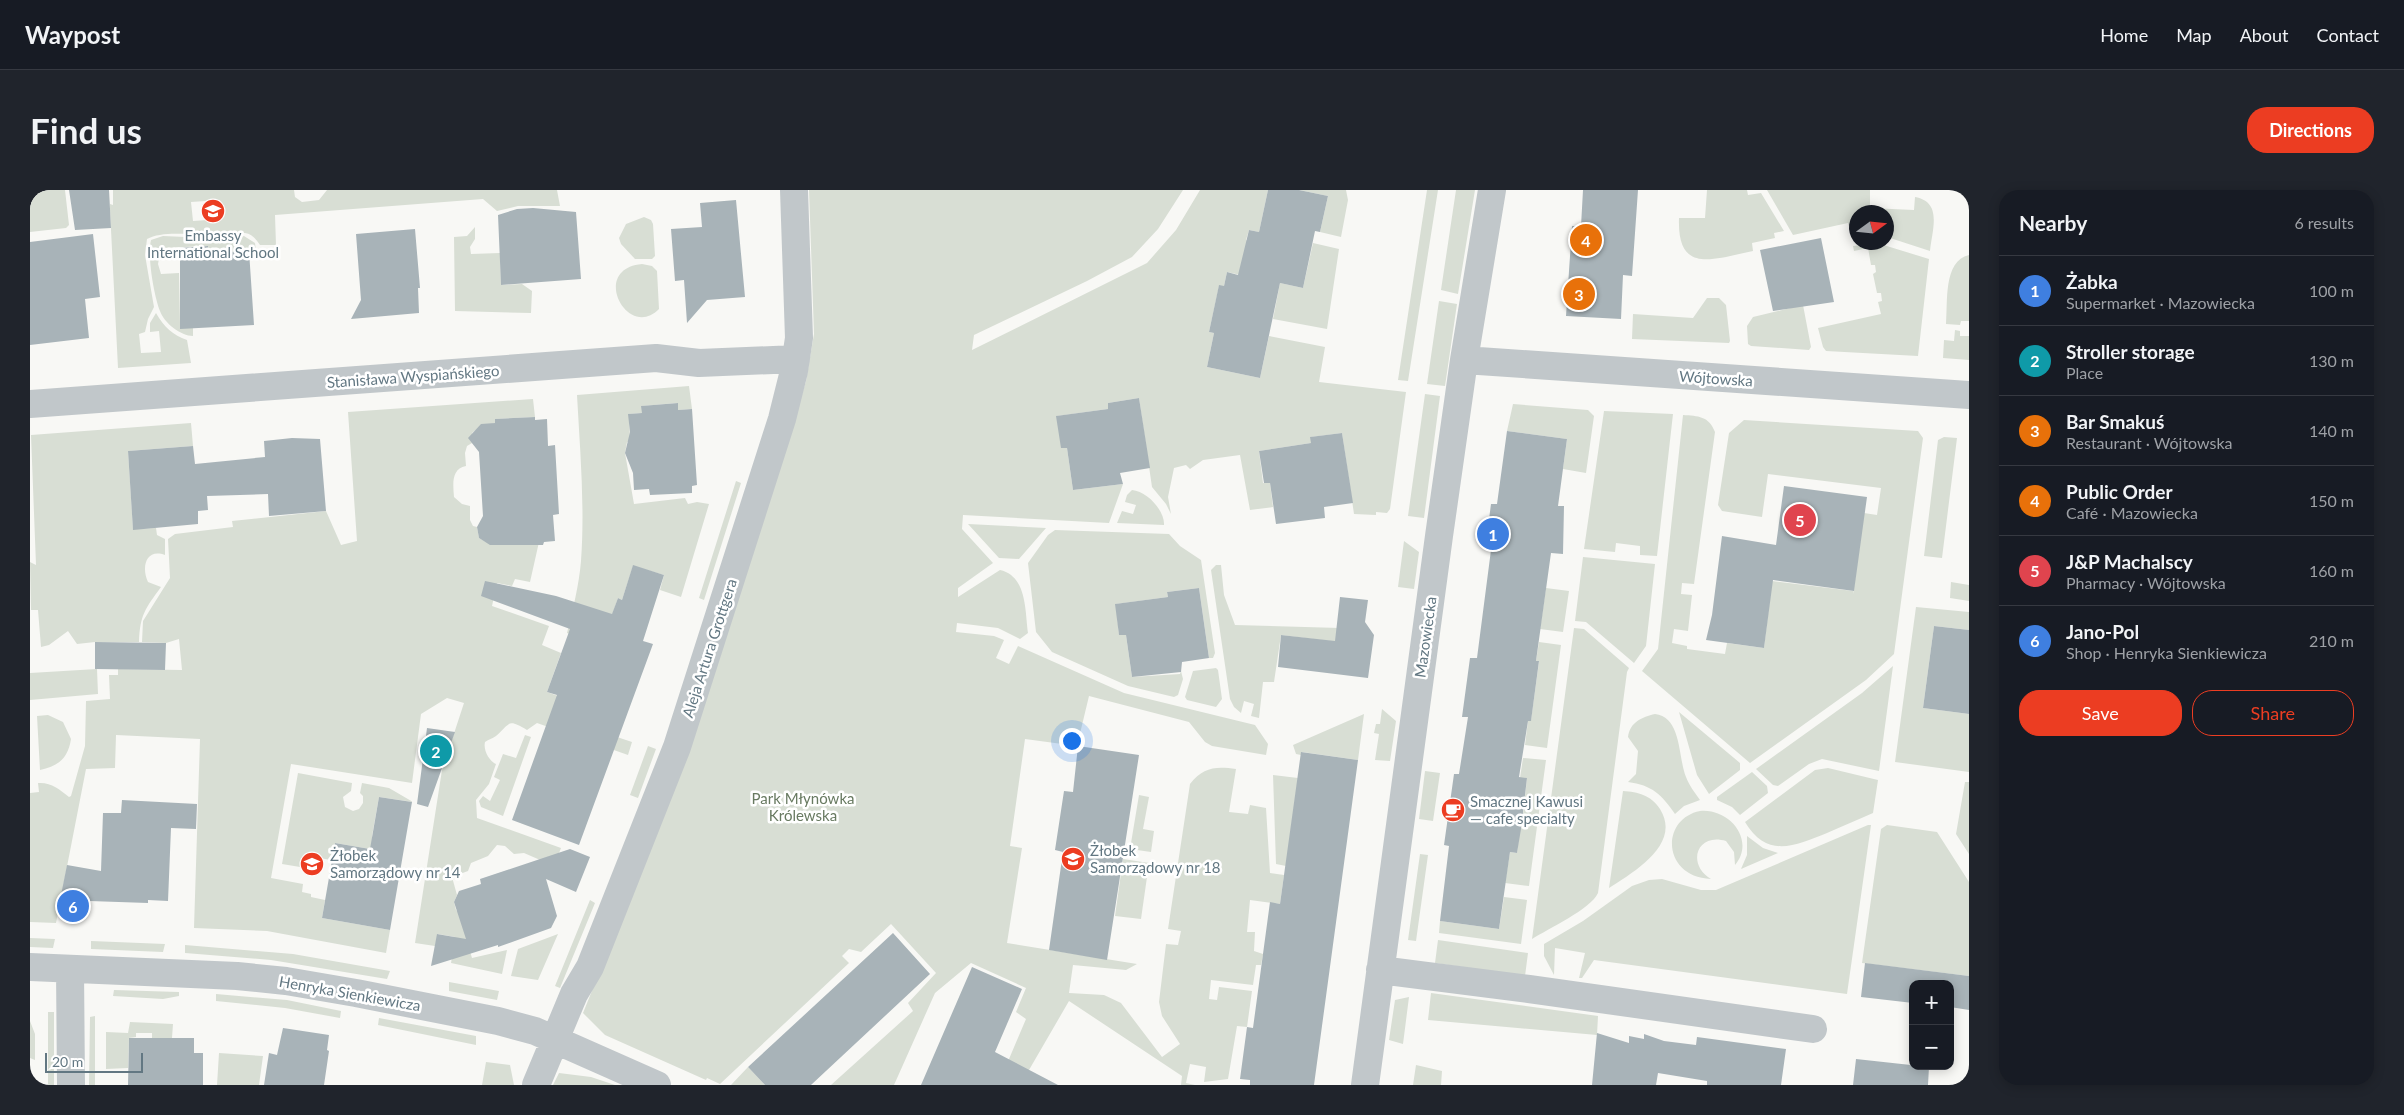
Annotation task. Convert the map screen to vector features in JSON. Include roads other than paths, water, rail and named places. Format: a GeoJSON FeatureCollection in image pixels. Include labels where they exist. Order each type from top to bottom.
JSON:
{"type":"FeatureCollection","features":[{"type":"Feature","properties":{"kind":"street","name":"Aleja Artura Grottgera"},"geometry":{"type":"LineString","coordinates":[[536,1085],[574,994],[590,967],[672,762],[782,420],[796,359],[799,322],[794,190]]}},
{"type":"Feature","properties":{"kind":"street","name":"Mazowiecka"},"geometry":{"type":"LineString","coordinates":[[1365,1085],[1464,360],[1492,190]]}},
{"type":"Feature","properties":{"kind":"street","name":"Stanisława Wyspiańskiego"},"geometry":{"type":"LineString","coordinates":[[30,404],[656,358],[699,363],[796,359]]}},
{"type":"Feature","properties":{"kind":"street","name":"Wójtowska"},"geometry":{"type":"LineString","coordinates":[[1464,360],[1969,395]]}},
{"type":"Feature","properties":{"kind":"street","name":"Henryka Sienkiewicza"},"geometry":{"type":"LineString","coordinates":[[30,967],[238,976],[286,981],[498,1021],[555,1038],[657,1085]]}},
{"type":"Feature","properties":{"kind":"street"},"geometry":{"type":"LineString","coordinates":[[70,969],[71,1085]]}},
{"type":"Feature","properties":{"kind":"street"},"geometry":{"type":"LineString","coordinates":[[1380,970],[1502,985],[1813,1029]]}},
{"type":"Feature","properties":{"kind":"place","name":"Embassy International School"},"geometry":{"type":"Point","coordinates":[213,211]}},
{"type":"Feature","properties":{"kind":"place","name":"Public Order"},"geometry":{"type":"Point","coordinates":[1586,240]}},
{"type":"Feature","properties":{"kind":"place","name":"Bar Smakuś"},"geometry":{"type":"Point","coordinates":[1579,294]}},
{"type":"Feature","properties":{"kind":"place","name":"J&P Machalscy"},"geometry":{"type":"Point","coordinates":[1800,520]}},
{"type":"Feature","properties":{"kind":"place","name":"Żabka"},"geometry":{"type":"Point","coordinates":[1493,534]}},
{"type":"Feature","properties":{"kind":"place","name":"Stroller storage"},"geometry":{"type":"Point","coordinates":[436,751]}},
{"type":"Feature","properties":{"kind":"place","name":"Smacznej Kawusi — cafe specialty"},"geometry":{"type":"Point","coordinates":[1453,810]}},
{"type":"Feature","properties":{"kind":"place","name":"Żłobek Samorządowy nr 18"},"geometry":{"type":"Point","coordinates":[1073,859]}},
{"type":"Feature","properties":{"kind":"place","name":"Żłobek Samorządowy nr 14"},"geometry":{"type":"Point","coordinates":[312,864]}},
{"type":"Feature","properties":{"kind":"place","name":"Jano-Pol"},"geometry":{"type":"Point","coordinates":[73,906]}},
{"type":"Feature","properties":{"kind":"park label","name":"Park Młynówka Królewska"},"geometry":{"type":"Point","coordinates":[803,806]}}]}
